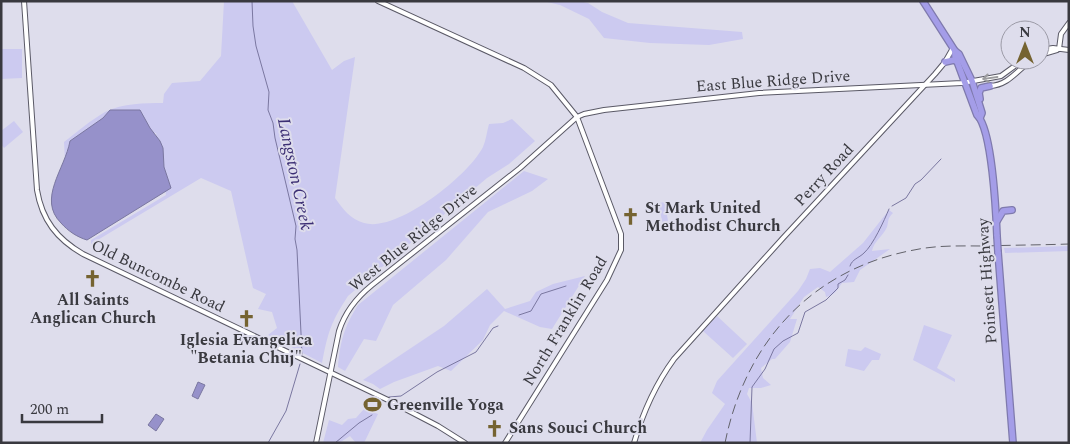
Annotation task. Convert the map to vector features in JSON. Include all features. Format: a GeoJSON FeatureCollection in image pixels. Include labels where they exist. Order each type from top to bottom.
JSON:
{"type":"FeatureCollection","features":[{"type":"Feature","properties":{"kind":"highway","name":"Poinsett Highway"},"geometry":{"type":"LineString","coordinates":[[923,1],[959,54],[969,82],[977,115],[980,118],[991,167],[1013,443]]}},
{"type":"Feature","properties":{"kind":"highway","name":"Poinsett Highway"},"geometry":{"type":"LineString","coordinates":[[954,49],[958,62],[981,108],[980,118]]}},
{"type":"Feature","properties":{"kind":"highway"},"geometry":{"type":"LineString","coordinates":[[945,62],[954,60],[958,62]]}},
{"type":"Feature","properties":{"kind":"highway"},"geometry":{"type":"LineString","coordinates":[[981,108],[980,90],[983,87],[990,86]]}},
{"type":"Feature","properties":{"kind":"highway"},"geometry":{"type":"LineString","coordinates":[[996,223],[998,216],[1003,211],[1012,210]]}},
{"type":"Feature","properties":{"kind":"street","name":"Old Buncombe Road"},"geometry":{"type":"LineString","coordinates":[[24,1],[37,190],[42,211],[52,228],[67,244],[83,254],[411,412],[465,443]]}},
{"type":"Feature","properties":{"kind":"street","name":"North Franklin Road"},"geometry":{"type":"LineString","coordinates":[[378,1],[533,72],[558,92],[577,117],[622,238],[621,250],[607,280],[504,443]]}},
{"type":"Feature","properties":{"kind":"street"},"geometry":{"type":"LineString","coordinates":[[1059,50],[1061,34],[1069,23]]}},
{"type":"Feature","properties":{"kind":"street"},"geometry":{"type":"LineString","coordinates":[[1050,48],[1059,50]]}},
{"type":"Feature","properties":{"kind":"street","name":"Perry Road"},"geometry":{"type":"LineString","coordinates":[[634,443],[649,399],[659,380],[674,359],[945,62],[954,49]]}},
{"type":"Feature","properties":{"kind":"street"},"geometry":{"type":"LineString","coordinates":[[1050,52],[1069,50]]}},
{"type":"Feature","properties":{"kind":"street"},"geometry":{"type":"LineString","coordinates":[[969,82],[1001,76],[1009,70]]}},
{"type":"Feature","properties":{"kind":"street"},"geometry":{"type":"LineString","coordinates":[[969,82],[977,86],[1003,84],[1020,70]]}},
{"type":"Feature","properties":{"kind":"street","name":"East Blue Ridge Drive"},"geometry":{"type":"LineString","coordinates":[[577,117],[604,110],[760,93],[969,82]]}},
{"type":"Feature","properties":{"kind":"street","name":"West Blue Ridge Drive"},"geometry":{"type":"LineString","coordinates":[[316,443],[341,324],[358,298],[520,168],[577,117]]}},
{"type":"Feature","properties":{"kind":"shaded area"},"geometry":{"type":"Polygon","coordinates":[[[224,1],[292,1],[332,70],[344,61],[355,57],[335,198],[347,213],[359,221],[378,224],[395,219],[431,199],[448,186],[475,159],[483,147],[489,124],[503,123],[512,119],[535,141],[509,164],[487,178],[348,296],[331,328],[322,363],[268,335],[277,328],[272,312],[258,309],[266,294],[253,288],[231,191],[201,178],[91,244],[91,240],[166,195],[156,133],[148,133],[68,150],[65,160],[64,142],[105,112],[127,105],[163,103],[164,94],[172,83],[200,81],[221,56],[224,1]]]}},
{"type":"Feature","properties":{"kind":"shaded area"},"geometry":{"type":"Polygon","coordinates":[[[543,1],[579,1],[588,3],[602,12],[628,23],[742,32],[743,39],[709,45],[650,43],[604,38],[589,19],[560,5],[543,1]]]}},
{"type":"Feature","properties":{"kind":"shaded area"},"geometry":{"type":"Polygon","coordinates":[[[1,49],[22,49],[22,78],[1,79],[1,49]]]}},
{"type":"Feature","properties":{"kind":"shaded area"},"geometry":{"type":"Polygon","coordinates":[[[110,110],[140,110],[163,148],[164,167],[171,188],[87,240],[67,229],[54,214],[52,194],[70,141],[103,118],[110,110]]]}},
{"type":"Feature","properties":{"kind":"shaded area"},"geometry":{"type":"Polygon","coordinates":[[[14,121],[23,132],[4,148],[1,144],[1,131],[14,121]]]}},
{"type":"Feature","properties":{"kind":"shaded area"},"geometry":{"type":"Polygon","coordinates":[[[524,171],[548,179],[532,191],[488,212],[446,260],[393,305],[376,341],[364,339],[345,371],[338,367],[344,335],[349,320],[358,305],[524,171]]]}},
{"type":"Feature","properties":{"kind":"shaded area"},"geometry":{"type":"Polygon","coordinates":[[[665,202],[668,221],[662,222],[659,203],[665,202]]]}},
{"type":"Feature","properties":{"kind":"shaded area"},"geometry":{"type":"Polygon","coordinates":[[[889,210],[893,213],[889,218],[887,227],[872,251],[890,249],[860,270],[854,282],[842,283],[832,295],[826,297],[825,292],[818,287],[804,297],[790,319],[797,319],[790,342],[775,359],[772,359],[761,368],[763,378],[771,385],[761,388],[749,388],[747,394],[752,403],[757,443],[700,443],[725,404],[712,393],[717,381],[798,291],[810,269],[820,268],[830,272],[863,243],[889,210]]]}},
{"type":"Feature","properties":{"kind":"shaded area"},"geometry":{"type":"Polygon","coordinates":[[[1069,246],[1069,251],[1005,253],[1004,248],[1069,246]]]}},
{"type":"Feature","properties":{"kind":"shaded area"},"geometry":{"type":"Polygon","coordinates":[[[585,276],[552,329],[540,327],[504,311],[490,325],[483,340],[451,371],[438,366],[380,389],[363,380],[444,326],[487,289],[505,309],[530,301],[536,292],[553,284],[585,276]]]}},
{"type":"Feature","properties":{"kind":"shaded area"},"geometry":{"type":"Polygon","coordinates":[[[717,316],[747,344],[733,358],[703,331],[717,316]]]}},
{"type":"Feature","properties":{"kind":"shaded area"},"geometry":{"type":"Polygon","coordinates":[[[924,325],[952,335],[937,368],[955,379],[955,382],[913,360],[924,325]]]}},
{"type":"Feature","properties":{"kind":"shaded area"},"geometry":{"type":"Polygon","coordinates":[[[865,347],[881,354],[879,360],[872,360],[864,371],[845,366],[848,349],[861,351],[865,347]]]}},
{"type":"Feature","properties":{"kind":"shaded area"},"geometry":{"type":"Polygon","coordinates":[[[198,382],[205,385],[198,399],[192,396],[198,382]]]}},
{"type":"Feature","properties":{"kind":"shaded area"},"geometry":{"type":"Polygon","coordinates":[[[364,409],[378,414],[364,443],[356,443],[350,436],[339,443],[323,443],[329,420],[342,425],[348,419],[356,418],[364,409]]]}},
{"type":"Feature","properties":{"kind":"shaded area"},"geometry":{"type":"Polygon","coordinates":[[[156,414],[164,419],[156,431],[148,425],[156,414]]]}},
{"type":"Feature","properties":{"kind":"waterway","name":"Langston Creek"},"geometry":{"type":"LineString","coordinates":[[252,1],[256,46],[269,92],[268,110],[273,123],[296,226],[295,239],[302,354]]}},
{"type":"Feature","properties":{"kind":"waterway"},"geometry":{"type":"LineString","coordinates":[[892,206],[906,198],[915,184],[941,159]]}},
{"type":"Feature","properties":{"kind":"waterway"},"geometry":{"type":"LineString","coordinates":[[850,266],[871,244],[889,209]]}},
{"type":"Feature","properties":{"kind":"waterway"},"geometry":{"type":"LineString","coordinates":[[750,443],[752,387],[765,369],[774,349],[783,341],[798,333],[805,312],[826,300],[838,288],[838,284],[845,280],[848,275]]}},
{"type":"Feature","properties":{"kind":"waterway"},"geometry":{"type":"LineString","coordinates":[[519,315],[531,311],[541,294],[566,286]]}},
{"type":"Feature","properties":{"kind":"waterway"},"geometry":{"type":"LineString","coordinates":[[389,397],[401,396],[437,372],[476,352],[493,328],[498,326]]}},
{"type":"Feature","properties":{"kind":"waterway","name":"Langston Creek"},"geometry":{"type":"LineString","coordinates":[[268,443],[286,411],[300,364]]}},
{"type":"Feature","properties":{"kind":"waterway"},"geometry":{"type":"LineString","coordinates":[[335,443],[372,415]]}},
{"type":"Feature","properties":{"kind":"railway"},"geometry":{"type":"LineString","coordinates":[[725,443],[735,407],[748,373],[766,343],[788,316],[814,293],[844,274],[877,260],[923,248],[1069,244]]}},
{"type":"Feature","properties":{"kind":"place","name":"St Mark United Methodist Church"},"geometry":{"type":"Point","coordinates":[631,217]}},
{"type":"Feature","properties":{"kind":"place","name":"All Saints Anglican Church"},"geometry":{"type":"Point","coordinates":[93,279]}},
{"type":"Feature","properties":{"kind":"place","name":"Iglesia Evangelica \"Betania Chuj\""},"geometry":{"type":"Point","coordinates":[246,318]}},
{"type":"Feature","properties":{"kind":"place","name":"Greenville Yoga"},"geometry":{"type":"Point","coordinates":[373,405]}},
{"type":"Feature","properties":{"kind":"place","name":"Sans Souci Church"},"geometry":{"type":"Point","coordinates":[495,428]}}]}
